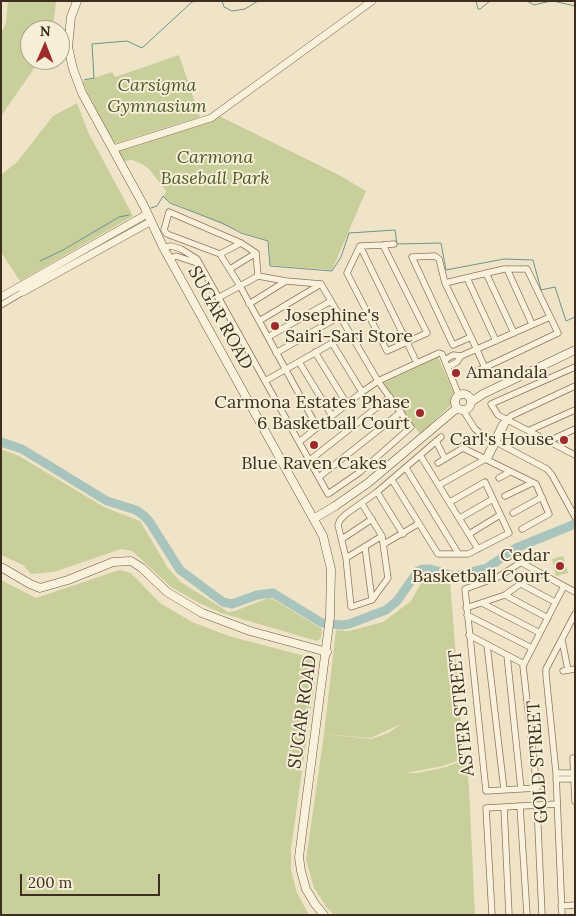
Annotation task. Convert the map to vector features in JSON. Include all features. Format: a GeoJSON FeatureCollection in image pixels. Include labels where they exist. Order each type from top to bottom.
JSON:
{"type":"FeatureCollection","features":[{"type":"Feature","properties":{"kind":"main road","name":"SUGAR ROAD"},"geometry":{"type":"LineString","coordinates":[[77,1],[71,17],[69,32],[70,57],[82,92],[144,206],[163,248],[315,518],[323,536],[331,569],[329,635],[299,857],[300,871],[306,889],[324,915]]}},
{"type":"Feature","properties":{"kind":"main road"},"geometry":{"type":"LineString","coordinates":[[315,518],[336,506],[368,483],[464,402],[575,350]]}},
{"type":"Feature","properties":{"kind":"main road"},"geometry":{"type":"LineString","coordinates":[[1,567],[40,588],[68,580],[113,562],[132,561],[167,592],[202,614],[250,631],[327,652]]}},
{"type":"Feature","properties":{"kind":"street"},"geometry":{"type":"LineString","coordinates":[[113,149],[210,118],[372,1]]}},
{"type":"Feature","properties":{"kind":"street"},"geometry":{"type":"LineString","coordinates":[[256,253],[241,243],[169,212],[164,230],[166,234],[220,254],[240,286],[317,428]]}},
{"type":"Feature","properties":{"kind":"street"},"geometry":{"type":"LineString","coordinates":[[1,305],[148,218]]}},
{"type":"Feature","properties":{"kind":"street"},"geometry":{"type":"LineString","coordinates":[[1,297],[148,218]]}},
{"type":"Feature","properties":{"kind":"street"},"geometry":{"type":"LineString","coordinates":[[220,254],[241,243]]}},
{"type":"Feature","properties":{"kind":"street"},"geometry":{"type":"LineString","coordinates":[[360,246],[394,244]]}},
{"type":"Feature","properties":{"kind":"street"},"geometry":{"type":"LineString","coordinates":[[360,246],[347,273],[387,351],[427,333],[383,245]]}},
{"type":"Feature","properties":{"kind":"street"},"geometry":{"type":"LineString","coordinates":[[163,248],[171,246],[181,249],[187,256],[200,264],[328,494],[360,472],[410,429],[410,425],[378,381],[321,284]]}},
{"type":"Feature","properties":{"kind":"street"},"geometry":{"type":"LineString","coordinates":[[360,246],[417,363]]}},
{"type":"Feature","properties":{"kind":"street"},"geometry":{"type":"LineString","coordinates":[[230,269],[256,253]]}},
{"type":"Feature","properties":{"kind":"street"},"geometry":{"type":"LineString","coordinates":[[256,253],[258,276]]}},
{"type":"Feature","properties":{"kind":"street"},"geometry":{"type":"LineString","coordinates":[[169,259],[176,256],[187,256]]}},
{"type":"Feature","properties":{"kind":"street"},"geometry":{"type":"LineString","coordinates":[[471,337],[453,345],[412,257],[435,256],[439,259],[445,283],[471,337],[485,368]]}},
{"type":"Feature","properties":{"kind":"street"},"geometry":{"type":"LineString","coordinates":[[445,283],[507,269],[526,269],[558,332],[471,374]]}},
{"type":"Feature","properties":{"kind":"street"},"geometry":{"type":"LineString","coordinates":[[507,269],[532,324]]}},
{"type":"Feature","properties":{"kind":"street"},"geometry":{"type":"LineString","coordinates":[[486,273],[514,333]]}},
{"type":"Feature","properties":{"kind":"street"},"geometry":{"type":"LineString","coordinates":[[218,298],[258,276],[321,284]]}},
{"type":"Feature","properties":{"kind":"street"},"geometry":{"type":"LineString","coordinates":[[467,278],[496,341]]}},
{"type":"Feature","properties":{"kind":"street"},"geometry":{"type":"LineString","coordinates":[[249,304],[286,281]]}},
{"type":"Feature","properties":{"kind":"street"},"geometry":{"type":"LineString","coordinates":[[259,321],[321,284]]}},
{"type":"Feature","properties":{"kind":"street"},"geometry":{"type":"LineString","coordinates":[[268,337],[331,301]]}},
{"type":"Feature","properties":{"kind":"street"},"geometry":{"type":"LineString","coordinates":[[276,353],[340,316]]}},
{"type":"Feature","properties":{"kind":"street"},"geometry":{"type":"LineString","coordinates":[[445,360],[453,355],[461,356],[476,350],[550,317]]}},
{"type":"Feature","properties":{"kind":"street"},"geometry":{"type":"LineString","coordinates":[[265,381],[350,333]]}},
{"type":"Feature","properties":{"kind":"street"},"geometry":{"type":"LineString","coordinates":[[332,343],[362,392]]}},
{"type":"Feature","properties":{"kind":"street"},"geometry":{"type":"LineString","coordinates":[[316,352],[347,404]]}},
{"type":"Feature","properties":{"kind":"street"},"geometry":{"type":"LineString","coordinates":[[299,442],[378,381],[441,352],[471,422],[478,432],[547,469],[552,474],[573,514]]}},
{"type":"Feature","properties":{"kind":"street"},"geometry":{"type":"LineString","coordinates":[[448,367],[457,362],[461,356]]}},
{"type":"Feature","properties":{"kind":"street"},"geometry":{"type":"LineString","coordinates":[[299,362],[332,416]]}},
{"type":"Feature","properties":{"kind":"street"},"geometry":{"type":"LineString","coordinates":[[573,452],[498,415],[492,404],[575,366]]}},
{"type":"Feature","properties":{"kind":"street"},"geometry":{"type":"LineString","coordinates":[[439,485],[485,459],[495,442],[502,424],[511,416],[575,386]]}},
{"type":"Feature","properties":{"kind":"street"},"geometry":{"type":"LineString","coordinates":[[310,460],[390,398]]}},
{"type":"Feature","properties":{"kind":"street"},"geometry":{"type":"LineString","coordinates":[[530,430],[575,410]]}},
{"type":"Feature","properties":{"kind":"street"},"geometry":{"type":"LineString","coordinates":[[319,477],[401,412]]}},
{"type":"Feature","properties":{"kind":"street"},"geometry":{"type":"LineString","coordinates":[[549,441],[575,429]]}},
{"type":"Feature","properties":{"kind":"street"},"geometry":{"type":"LineString","coordinates":[[362,504],[382,536],[388,578],[372,600],[351,606],[346,558],[338,525],[340,520],[392,480],[438,439],[445,459]]}},
{"type":"Feature","properties":{"kind":"street"},"geometry":{"type":"LineString","coordinates":[[438,463],[463,448],[536,484],[549,514],[522,529]]}},
{"type":"Feature","properties":{"kind":"street"},"geometry":{"type":"LineString","coordinates":[[420,455],[478,549]]}},
{"type":"Feature","properties":{"kind":"street"},"geometry":{"type":"LineString","coordinates":[[406,468],[458,553]]}},
{"type":"Feature","properties":{"kind":"street"},"geometry":{"type":"LineString","coordinates":[[499,478],[510,472]]}},
{"type":"Feature","properties":{"kind":"street"},"geometry":{"type":"LineString","coordinates":[[392,480],[438,554],[468,554],[509,533],[485,482],[450,502]]}},
{"type":"Feature","properties":{"kind":"street"},"geometry":{"type":"LineString","coordinates":[[505,496],[532,483]]}},
{"type":"Feature","properties":{"kind":"street"},"geometry":{"type":"LineString","coordinates":[[377,492],[403,534]]}},
{"type":"Feature","properties":{"kind":"street"},"geometry":{"type":"LineString","coordinates":[[513,513],[542,497]]}},
{"type":"Feature","properties":{"kind":"street"},"geometry":{"type":"LineString","coordinates":[[460,518],[493,499]]}},
{"type":"Feature","properties":{"kind":"street"},"geometry":{"type":"LineString","coordinates":[[469,534],[500,515]]}},
{"type":"Feature","properties":{"kind":"street"},"geometry":{"type":"LineString","coordinates":[[342,539],[372,519]]}},
{"type":"Feature","properties":{"kind":"street"},"geometry":{"type":"LineString","coordinates":[[384,544],[418,524]]}},
{"type":"Feature","properties":{"kind":"street"},"geometry":{"type":"LineString","coordinates":[[346,558],[382,536]]}},
{"type":"Feature","properties":{"kind":"street"},"geometry":{"type":"LineString","coordinates":[[365,547],[372,600]]}},
{"type":"Feature","properties":{"kind":"street","name":"ASTER STREET"},"geometry":{"type":"LineString","coordinates":[[524,664],[537,788],[486,791],[465,589],[498,577],[520,563],[575,592]]}},
{"type":"Feature","properties":{"kind":"street"},"geometry":{"type":"LineString","coordinates":[[466,611],[505,595],[537,572]]}},
{"type":"Feature","properties":{"kind":"street"},"geometry":{"type":"LineString","coordinates":[[521,584],[556,602]]}},
{"type":"Feature","properties":{"kind":"street"},"geometry":{"type":"LineString","coordinates":[[469,635],[524,664],[564,586]]}},
{"type":"Feature","properties":{"kind":"street"},"geometry":{"type":"LineString","coordinates":[[505,595],[548,618]]}},
{"type":"Feature","properties":{"kind":"street"},"geometry":{"type":"LineString","coordinates":[[482,603],[540,633]]}},
{"type":"Feature","properties":{"kind":"street"},"geometry":{"type":"LineString","coordinates":[[466,611],[532,648]]}},
{"type":"Feature","properties":{"kind":"street","name":"GOLD STREET"},"geometry":{"type":"LineString","coordinates":[[562,915],[556,776],[546,670],[575,614]]}},
{"type":"Feature","properties":{"kind":"street"},"geometry":{"type":"LineString","coordinates":[[562,640],[565,670],[575,668]]}},
{"type":"Feature","properties":{"kind":"street"},"geometry":{"type":"LineString","coordinates":[[487,645],[504,790]]}},
{"type":"Feature","properties":{"kind":"street"},"geometry":{"type":"LineString","coordinates":[[507,655],[521,789]]}},
{"type":"Feature","properties":{"kind":"street"},"geometry":{"type":"LineString","coordinates":[[574,760],[575,801]]}},
{"type":"Feature","properties":{"kind":"street"},"geometry":{"type":"LineString","coordinates":[[556,776],[574,777]]}},
{"type":"Feature","properties":{"kind":"street"},"geometry":{"type":"LineString","coordinates":[[492,915],[486,808],[557,804]]}},
{"type":"Feature","properties":{"kind":"street"},"geometry":{"type":"LineString","coordinates":[[537,805],[542,915]]}},
{"type":"Feature","properties":{"kind":"street"},"geometry":{"type":"LineString","coordinates":[[520,806],[526,915]]}},
{"type":"Feature","properties":{"kind":"street"},"geometry":{"type":"LineString","coordinates":[[504,807],[509,915]]}},
{"type":"Feature","properties":{"kind":"street"},"geometry":{"type":"LineString","coordinates":[[561,906],[575,905]]}},
{"type":"Feature","properties":{"kind":"green space"},"geometry":{"type":"Polygon","coordinates":[[[8,1],[56,1],[54,20],[20,20],[20,70],[33,70],[1,116],[1,33],[6,23],[8,1]]]}},
{"type":"Feature","properties":{"kind":"green space","name":"Carsigma Gymnasium"},"geometry":{"type":"Polygon","coordinates":[[[179,55],[200,117],[114,144],[82,82],[112,72],[115,77],[179,55]]]}},
{"type":"Feature","properties":{"kind":"green space"},"geometry":{"type":"Polygon","coordinates":[[[77,103],[88,132],[133,216],[20,281],[1,252],[1,175],[17,162],[53,116],[77,103]]]}},
{"type":"Feature","properties":{"kind":"green space","name":"Carmona Baseball Park"},"geometry":{"type":"Polygon","coordinates":[[[217,115],[339,175],[366,191],[332,270],[270,265],[269,241],[241,232],[170,202],[164,197],[166,191],[149,169],[132,160],[123,161],[117,151],[217,115]]]}},
{"type":"Feature","properties":{"kind":"green space"},"geometry":{"type":"Polygon","coordinates":[[[438,357],[454,393],[451,405],[420,434],[383,383],[438,357]]]}},
{"type":"Feature","properties":{"kind":"green space"},"geometry":{"type":"Polygon","coordinates":[[[1,449],[19,456],[104,507],[140,521],[168,568],[181,582],[228,612],[268,598],[273,599],[322,629],[321,638],[317,641],[221,613],[197,602],[171,587],[132,551],[121,549],[54,572],[31,574],[23,565],[1,555],[1,449]]]}},
{"type":"Feature","properties":{"kind":"green space","name":"Cedar Basketball Court"},"geometry":{"type":"Polygon","coordinates":[[[563,556],[568,573],[556,576],[552,559],[563,556]]]}},
{"type":"Feature","properties":{"kind":"green space"},"geometry":{"type":"Polygon","coordinates":[[[119,570],[131,573],[160,603],[192,622],[232,637],[309,657],[317,664],[291,849],[291,870],[297,893],[309,915],[1,915],[1,580],[36,598],[119,570]]]}},
{"type":"Feature","properties":{"kind":"green space"},"geometry":{"type":"Polygon","coordinates":[[[426,578],[450,582],[458,694],[465,758],[443,766],[406,773],[418,773],[446,767],[466,759],[475,915],[334,915],[327,908],[314,888],[306,860],[324,734],[336,630],[349,631],[383,622],[411,601],[426,578]],[[403,723],[371,738],[324,734],[371,739],[388,733],[403,723]]]}},
{"type":"Feature","properties":{"kind":"waterway"},"geometry":{"type":"LineString","coordinates":[[84,80],[94,78],[92,44],[127,41],[142,48],[192,2],[196,1]]}},
{"type":"Feature","properties":{"kind":"waterway"},"geometry":{"type":"LineString","coordinates":[[222,1],[224,7],[232,11],[245,9],[258,1]]}},
{"type":"Feature","properties":{"kind":"waterway"},"geometry":{"type":"LineString","coordinates":[[476,1],[478,9],[490,1]]}},
{"type":"Feature","properties":{"kind":"waterway"},"geometry":{"type":"LineString","coordinates":[[527,1],[534,5],[551,1]]}},
{"type":"Feature","properties":{"kind":"waterway"},"geometry":{"type":"LineString","coordinates":[[553,1],[575,6]]}},
{"type":"Feature","properties":{"kind":"waterway"},"geometry":{"type":"LineString","coordinates":[[151,208],[157,206],[163,196],[170,203],[222,223],[241,233],[268,241],[270,266],[332,271],[341,257],[349,233],[395,230],[397,244],[441,243],[446,270],[504,259],[533,260],[541,290],[555,287],[566,321],[575,317]]}},
{"type":"Feature","properties":{"kind":"waterway"},"geometry":{"type":"LineString","coordinates":[[40,261],[63,250],[119,217],[129,215]]}},
{"type":"Feature","properties":{"kind":"waterway"},"geometry":{"type":"LineString","coordinates":[[1,442],[22,449],[107,501],[136,510],[143,515],[149,521],[180,570],[223,602],[232,604],[257,595],[273,593],[322,623],[349,624],[386,610],[397,601],[418,571],[422,569],[430,569],[454,576],[487,568],[516,548],[575,524]]}},
{"type":"Feature","properties":{"kind":"place","name":"Josephine's Sairi-Sari Store"},"geometry":{"type":"Point","coordinates":[275,326]}},
{"type":"Feature","properties":{"kind":"place","name":"Amandala"},"geometry":{"type":"Point","coordinates":[456,373]}},
{"type":"Feature","properties":{"kind":"place","name":"Carmona Estates Phase 6 Basketball Court"},"geometry":{"type":"Point","coordinates":[420,413]}},
{"type":"Feature","properties":{"kind":"place","name":"Carl's House"},"geometry":{"type":"Point","coordinates":[564,440]}},
{"type":"Feature","properties":{"kind":"place","name":"Blue Raven Cakes"},"geometry":{"type":"Point","coordinates":[314,445]}},
{"type":"Feature","properties":{"kind":"place","name":"Cedar Basketball Court"},"geometry":{"type":"Point","coordinates":[560,566]}}]}
